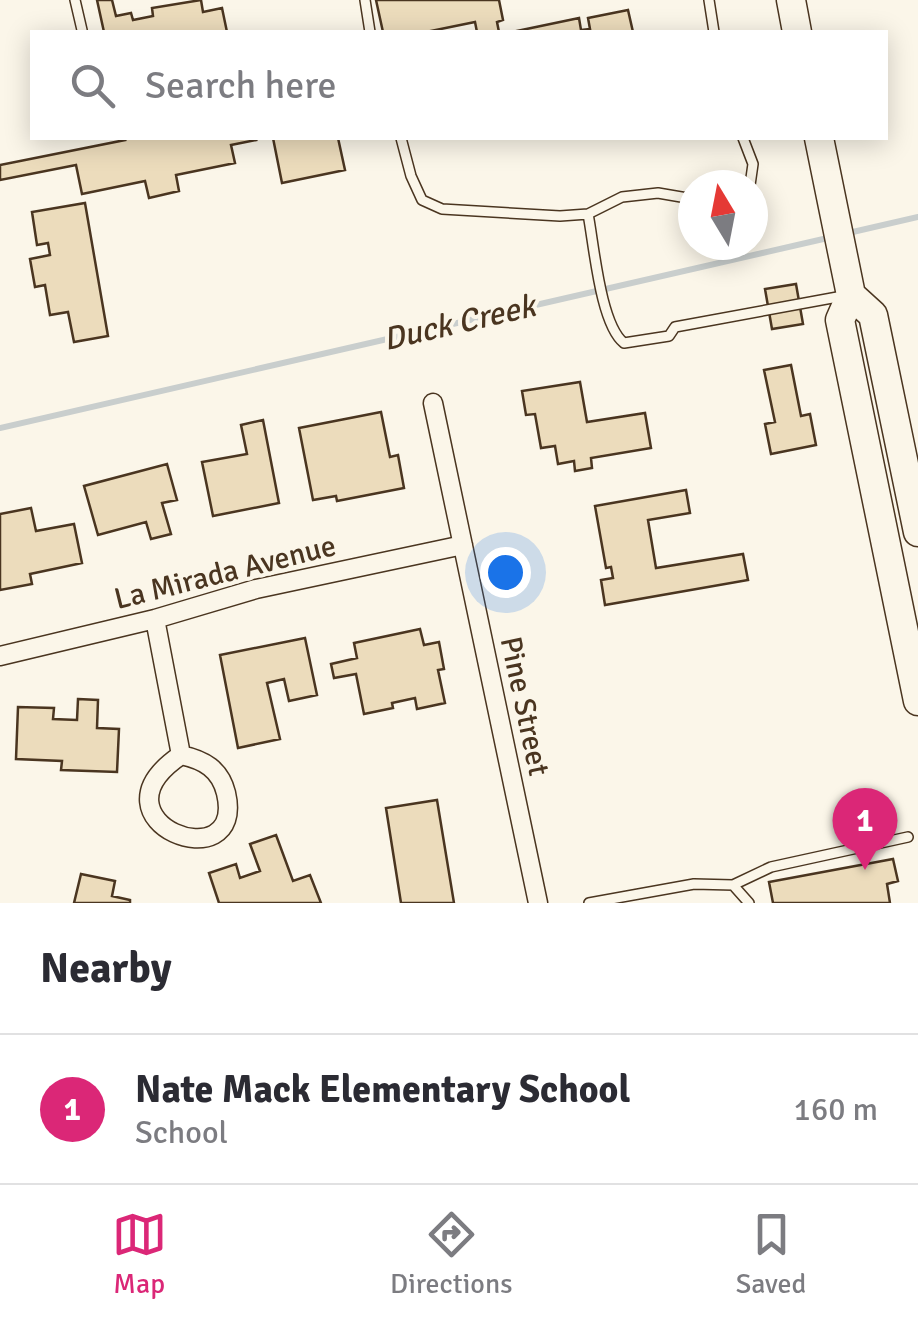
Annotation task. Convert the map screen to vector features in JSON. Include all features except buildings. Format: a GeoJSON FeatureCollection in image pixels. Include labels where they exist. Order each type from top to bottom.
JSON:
{"type":"FeatureCollection","features":[{"type":"Feature","properties":{"kind":"main road"},"geometry":{"type":"LineString","coordinates":[[791,0],[798,30]]}},
{"type":"Feature","properties":{"kind":"main road"},"geometry":{"type":"LineString","coordinates":[[819,140],[854,290],[872,314],[918,532]]}},
{"type":"Feature","properties":{"kind":"main road"},"geometry":{"type":"LineString","coordinates":[[854,290],[840,320],[918,701]]}},
{"type":"Feature","properties":{"kind":"street","name":"Pine Street"},"geometry":{"type":"LineString","coordinates":[[433,403],[538,903]]}},
{"type":"Feature","properties":{"kind":"street","name":"La Mirada Avenue"},"geometry":{"type":"LineString","coordinates":[[0,656],[155,619],[256,588],[464,546]]}},
{"type":"Feature","properties":{"kind":"street"},"geometry":{"type":"LineString","coordinates":[[155,619],[182,755]]}},
{"type":"Feature","properties":{"kind":"street"},"geometry":{"type":"LineString","coordinates":[[182,755],[203,760],[225,788],[229,810],[212,836],[195,840],[176,837],[154,814],[150,800],[152,782],[161,768],[182,755]]}},
{"type":"Feature","properties":{"kind":"lane"},"geometry":{"type":"LineString","coordinates":[[76,0],[82,30]]}},
{"type":"Feature","properties":{"kind":"lane"},"geometry":{"type":"LineString","coordinates":[[366,0],[370,30]]}},
{"type":"Feature","properties":{"kind":"lane"},"geometry":{"type":"LineString","coordinates":[[709,0],[714,30]]}},
{"type":"Feature","properties":{"kind":"lane"},"geometry":{"type":"LineString","coordinates":[[402,140],[422,200],[442,209],[560,216],[588,214],[622,198],[640,195],[678,197]]}},
{"type":"Feature","properties":{"kind":"lane"},"geometry":{"type":"LineString","coordinates":[[743,140],[752,170]]}},
{"type":"Feature","properties":{"kind":"lane"},"geometry":{"type":"LineString","coordinates":[[588,214],[612,328],[624,343],[668,336],[674,327],[854,290]]}},
{"type":"Feature","properties":{"kind":"lane"},"geometry":{"type":"LineString","coordinates":[[589,903],[694,884],[733,885],[772,867],[908,837]]}},
{"type":"Feature","properties":{"kind":"lane"},"geometry":{"type":"LineString","coordinates":[[733,885],[748,903]]}},
{"type":"Feature","properties":{"kind":"waterway","name":"Duck Creek"},"geometry":{"type":"LineString","coordinates":[[844,234],[918,217]]}},
{"type":"Feature","properties":{"kind":"waterway","name":"Duck Creek"},"geometry":{"type":"LineString","coordinates":[[0,428],[832,237]]}},
{"type":"Feature","properties":{"kind":"place","name":"Nate Mack Elementary School"},"geometry":{"type":"Point","coordinates":[865,870]}}]}
